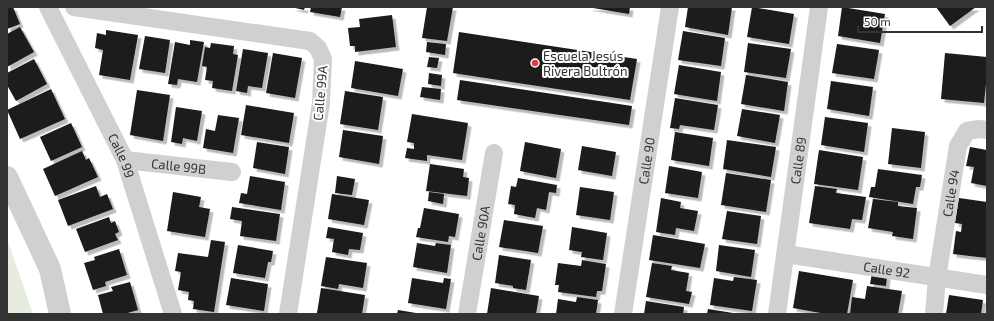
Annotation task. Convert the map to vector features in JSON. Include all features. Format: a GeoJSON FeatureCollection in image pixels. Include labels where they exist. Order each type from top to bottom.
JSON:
{"type":"FeatureCollection","features":[{"type":"Feature","properties":{"kind":"street","name":"Calle 99"},"geometry":{"type":"LineString","coordinates":[[48,7],[125,160],[173,314]]}},
{"type":"Feature","properties":{"kind":"street","name":"Calle 99A"},"geometry":{"type":"LineString","coordinates":[[74,7],[310,41],[318,48],[323,59],[321,103],[288,314]]}},
{"type":"Feature","properties":{"kind":"street","name":"Calle 90"},"geometry":{"type":"LineString","coordinates":[[623,314],[670,7]]}},
{"type":"Feature","properties":{"kind":"street","name":"Calle 89"},"geometry":{"type":"LineString","coordinates":[[777,314],[819,7]]}},
{"type":"Feature","properties":{"kind":"street","name":"Calle 94"},"geometry":{"type":"LineString","coordinates":[[937,278],[958,146],[967,131],[979,128],[987,130]]}},
{"type":"Feature","properties":{"kind":"street","name":"Calle 90A"},"geometry":{"type":"LineString","coordinates":[[468,314],[494,153]]}},
{"type":"Feature","properties":{"kind":"street","name":"Calle 99B"},"geometry":{"type":"LineString","coordinates":[[125,160],[232,172]]}},
{"type":"Feature","properties":{"kind":"street"},"geometry":{"type":"LineString","coordinates":[[7,177],[50,269],[60,314]]}},
{"type":"Feature","properties":{"kind":"street","name":"Calle 92"},"geometry":{"type":"LineString","coordinates":[[786,254],[987,285]]}},
{"type":"Feature","properties":{"kind":"street"},"geometry":{"type":"LineString","coordinates":[[934,314],[937,278]]}},
{"type":"Feature","properties":{"kind":"shaded area"},"geometry":{"type":"Polygon","coordinates":[[[7,239],[33,314],[7,314],[7,239]]]}},
{"type":"Feature","properties":{"kind":"building"},"geometry":{"type":"Polygon","coordinates":[[[7,7],[13,7],[20,24],[7,29],[7,7]]]}},
{"type":"Feature","properties":{"kind":"building"},"geometry":{"type":"Polygon","coordinates":[[[291,7],[305,7],[304,10],[291,7]]]}},
{"type":"Feature","properties":{"kind":"building"},"geometry":{"type":"Polygon","coordinates":[[[311,7],[342,7],[340,17],[310,12],[311,7]]]}},
{"type":"Feature","properties":{"kind":"building"},"geometry":{"type":"Polygon","coordinates":[[[427,7],[453,7],[447,41],[422,38],[427,7]]]}},
{"type":"Feature","properties":{"kind":"building"},"geometry":{"type":"Polygon","coordinates":[[[587,7],[630,7],[629,14],[587,7]]]}},
{"type":"Feature","properties":{"kind":"building"},"geometry":{"type":"Polygon","coordinates":[[[688,7],[732,7],[728,35],[685,27],[688,7]]]}},
{"type":"Feature","properties":{"kind":"building"},"geometry":{"type":"Polygon","coordinates":[[[752,7],[794,14],[789,44],[747,37],[752,7]]]}},
{"type":"Feature","properties":{"kind":"building"},"geometry":{"type":"Polygon","coordinates":[[[842,7],[885,14],[880,43],[838,36],[842,7]]]}},
{"type":"Feature","properties":{"kind":"building"},"geometry":{"type":"Polygon","coordinates":[[[936,7],[976,7],[950,26],[936,7]]]}},
{"type":"Feature","properties":{"kind":"building"},"geometry":{"type":"Polygon","coordinates":[[[392,15],[396,47],[355,52],[355,46],[350,46],[348,28],[360,27],[359,19],[392,15]]]}},
{"type":"Feature","properties":{"kind":"building"},"geometry":{"type":"Polygon","coordinates":[[[20,27],[34,52],[7,67],[7,34],[20,27]]]}},
{"type":"Feature","properties":{"kind":"building"},"geometry":{"type":"Polygon","coordinates":[[[106,30],[138,35],[130,80],[99,75],[103,50],[95,48],[97,33],[106,35],[106,30]]]}},
{"type":"Feature","properties":{"kind":"building"},"geometry":{"type":"Polygon","coordinates":[[[683,31],[725,38],[721,66],[678,60],[683,31]]]}},
{"type":"Feature","properties":{"kind":"building"},"geometry":{"type":"Polygon","coordinates":[[[459,32],[637,59],[630,100],[453,73],[459,32]]]}},
{"type":"Feature","properties":{"kind":"building"},"geometry":{"type":"Polygon","coordinates":[[[145,36],[170,40],[165,73],[139,69],[145,36]]]}},
{"type":"Feature","properties":{"kind":"building"},"geometry":{"type":"Polygon","coordinates":[[[190,40],[204,42],[197,82],[178,79],[177,85],[168,84],[175,42],[190,45],[190,40]]]}},
{"type":"Feature","properties":{"kind":"building"},"geometry":{"type":"Polygon","coordinates":[[[427,42],[446,44],[445,55],[426,52],[427,42]]]}},
{"type":"Feature","properties":{"kind":"building"},"geometry":{"type":"Polygon","coordinates":[[[211,43],[234,46],[233,54],[238,55],[232,91],[212,88],[213,81],[205,80],[207,67],[202,66],[205,47],[210,48],[211,43]]]}},
{"type":"Feature","properties":{"kind":"building"},"geometry":{"type":"Polygon","coordinates":[[[748,43],[791,49],[786,78],[744,72],[748,43]]]}},
{"type":"Feature","properties":{"kind":"building"},"geometry":{"type":"Polygon","coordinates":[[[837,44],[879,50],[874,79],[832,73],[837,44]]]}},
{"type":"Feature","properties":{"kind":"building"},"geometry":{"type":"Polygon","coordinates":[[[243,49],[268,53],[262,88],[248,86],[247,93],[236,91],[243,49]]]}},
{"type":"Feature","properties":{"kind":"building"},"geometry":{"type":"Polygon","coordinates":[[[273,53],[302,58],[295,98],[266,93],[273,53]]]}},
{"type":"Feature","properties":{"kind":"building"},"geometry":{"type":"Polygon","coordinates":[[[945,53],[987,57],[984,103],[941,99],[945,53]]]}},
{"type":"Feature","properties":{"kind":"building"},"geometry":{"type":"Polygon","coordinates":[[[429,57],[439,58],[437,68],[427,67],[429,57]]]}},
{"type":"Feature","properties":{"kind":"building"},"geometry":{"type":"Polygon","coordinates":[[[34,59],[47,84],[16,101],[7,85],[7,73],[34,59]]]}},
{"type":"Feature","properties":{"kind":"building"},"geometry":{"type":"Polygon","coordinates":[[[355,61],[403,69],[398,96],[351,88],[355,61]]]}},
{"type":"Feature","properties":{"kind":"building"},"geometry":{"type":"Polygon","coordinates":[[[679,65],[721,72],[717,101],[674,94],[679,65]]]}},
{"type":"Feature","properties":{"kind":"building"},"geometry":{"type":"Polygon","coordinates":[[[429,73],[442,75],[441,86],[428,84],[429,73]]]}},
{"type":"Feature","properties":{"kind":"building"},"geometry":{"type":"Polygon","coordinates":[[[746,75],[788,82],[784,111],[741,104],[746,75]]]}},
{"type":"Feature","properties":{"kind":"building"},"geometry":{"type":"Polygon","coordinates":[[[460,80],[632,106],[629,125],[457,100],[460,80]]]}},
{"type":"Feature","properties":{"kind":"building"},"geometry":{"type":"Polygon","coordinates":[[[831,81],[873,87],[869,116],[827,109],[831,81]]]}},
{"type":"Feature","properties":{"kind":"building"},"geometry":{"type":"Polygon","coordinates":[[[422,87],[441,89],[440,100],[420,97],[422,87]]]}},
{"type":"Feature","properties":{"kind":"building"},"geometry":{"type":"Polygon","coordinates":[[[51,89],[65,119],[20,139],[7,110],[51,89]]]}},
{"type":"Feature","properties":{"kind":"building"},"geometry":{"type":"Polygon","coordinates":[[[137,90],[170,95],[163,141],[130,135],[137,90]]]}},
{"type":"Feature","properties":{"kind":"building"},"geometry":{"type":"Polygon","coordinates":[[[345,91],[383,97],[378,130],[340,124],[345,91]]]}},
{"type":"Feature","properties":{"kind":"building"},"geometry":{"type":"Polygon","coordinates":[[[675,98],[718,105],[714,130],[680,125],[679,129],[670,128],[675,98]]]}},
{"type":"Feature","properties":{"kind":"building"},"geometry":{"type":"Polygon","coordinates":[[[246,105],[294,113],[289,143],[241,135],[246,105]]]}},
{"type":"Feature","properties":{"kind":"building"},"geometry":{"type":"Polygon","coordinates":[[[176,107],[202,111],[197,141],[183,138],[182,144],[171,142],[176,107]]]}},
{"type":"Feature","properties":{"kind":"building"},"geometry":{"type":"Polygon","coordinates":[[[742,109],[780,115],[775,143],[737,136],[742,109]]]}},
{"type":"Feature","properties":{"kind":"building"},"geometry":{"type":"Polygon","coordinates":[[[412,114],[468,123],[462,160],[427,155],[427,161],[405,158],[407,148],[414,149],[414,143],[407,142],[412,114]]]}},
{"type":"Feature","properties":{"kind":"building"},"geometry":{"type":"Polygon","coordinates":[[[218,115],[239,118],[233,153],[203,148],[206,129],[215,131],[218,115]]]}},
{"type":"Feature","properties":{"kind":"building"},"geometry":{"type":"Polygon","coordinates":[[[825,117],[868,123],[864,152],[821,145],[825,117]]]}},
{"type":"Feature","properties":{"kind":"building"},"geometry":{"type":"Polygon","coordinates":[[[71,123],[82,147],[51,161],[40,137],[71,123]]]}},
{"type":"Feature","properties":{"kind":"building"},"geometry":{"type":"Polygon","coordinates":[[[892,128],[925,132],[921,168],[888,164],[892,128]]]}},
{"type":"Feature","properties":{"kind":"building"},"geometry":{"type":"Polygon","coordinates":[[[343,130],[383,136],[379,164],[339,157],[343,130]]]}},
{"type":"Feature","properties":{"kind":"building"},"geometry":{"type":"Polygon","coordinates":[[[675,132],[713,138],[709,166],[671,160],[675,132]]]}},
{"type":"Feature","properties":{"kind":"building"},"geometry":{"type":"Polygon","coordinates":[[[727,140],[776,147],[771,177],[723,169],[727,140]]]}},
{"type":"Feature","properties":{"kind":"building"},"geometry":{"type":"Polygon","coordinates":[[[257,142],[289,147],[285,174],[253,168],[257,142]]]}},
{"type":"Feature","properties":{"kind":"building"},"geometry":{"type":"Polygon","coordinates":[[[525,142],[561,149],[556,178],[520,171],[525,142]]]}},
{"type":"Feature","properties":{"kind":"building"},"geometry":{"type":"Polygon","coordinates":[[[582,146],[616,152],[612,176],[578,170],[582,146]]]}},
{"type":"Feature","properties":{"kind":"building"},"geometry":{"type":"Polygon","coordinates":[[[970,147],[987,150],[987,186],[971,183],[974,167],[966,166],[970,147]]]}},
{"type":"Feature","properties":{"kind":"building"},"geometry":{"type":"Polygon","coordinates":[[[819,150],[863,157],[858,190],[814,184],[819,150]]]}},
{"type":"Feature","properties":{"kind":"building"},"geometry":{"type":"Polygon","coordinates":[[[82,151],[86,160],[89,158],[98,177],[55,196],[43,169],[82,151]]]}},
{"type":"Feature","properties":{"kind":"building"},"geometry":{"type":"Polygon","coordinates":[[[430,164],[464,169],[463,177],[469,178],[467,196],[426,191],[430,164]]]}},
{"type":"Feature","properties":{"kind":"building"},"geometry":{"type":"Polygon","coordinates":[[[669,166],[702,172],[698,198],[665,193],[669,166]]]}},
{"type":"Feature","properties":{"kind":"building"},"geometry":{"type":"Polygon","coordinates":[[[878,169],[922,175],[920,187],[916,187],[913,204],[869,197],[871,187],[875,187],[878,169]]]}},
{"type":"Feature","properties":{"kind":"building"},"geometry":{"type":"Polygon","coordinates":[[[726,173],[771,180],[766,212],[721,205],[726,173]]]}},
{"type":"Feature","properties":{"kind":"building"},"geometry":{"type":"Polygon","coordinates":[[[250,176],[285,182],[281,210],[239,203],[241,193],[247,194],[250,176]]]}},
{"type":"Feature","properties":{"kind":"building"},"geometry":{"type":"Polygon","coordinates":[[[337,176],[355,179],[352,195],[335,193],[337,176]]]}},
{"type":"Feature","properties":{"kind":"building"},"geometry":{"type":"Polygon","coordinates":[[[518,178],[557,185],[556,193],[549,192],[546,210],[537,208],[535,218],[514,214],[515,205],[508,204],[511,186],[516,187],[518,178]]]}},
{"type":"Feature","properties":{"kind":"building"},"geometry":{"type":"Polygon","coordinates":[[[96,186],[100,197],[107,194],[113,209],[68,226],[58,200],[96,186]]]}},
{"type":"Feature","properties":{"kind":"building"},"geometry":{"type":"Polygon","coordinates":[[[815,186],[837,189],[836,193],[866,197],[862,220],[852,219],[850,229],[809,223],[815,186]]]}},
{"type":"Feature","properties":{"kind":"building"},"geometry":{"type":"Polygon","coordinates":[[[580,187],[614,192],[610,220],[576,215],[580,187]]]}},
{"type":"Feature","properties":{"kind":"building"},"geometry":{"type":"Polygon","coordinates":[[[173,192],[201,197],[199,207],[210,209],[205,237],[167,231],[173,192]]]}},
{"type":"Feature","properties":{"kind":"building"},"geometry":{"type":"Polygon","coordinates":[[[429,192],[444,194],[443,204],[428,201],[429,192]]]}},
{"type":"Feature","properties":{"kind":"building"},"geometry":{"type":"Polygon","coordinates":[[[332,194],[369,200],[364,225],[328,219],[332,194]]]}},
{"type":"Feature","properties":{"kind":"building"},"geometry":{"type":"Polygon","coordinates":[[[661,198],[681,202],[680,208],[698,211],[694,231],[676,228],[675,235],[656,232],[661,198]]]}},
{"type":"Feature","properties":{"kind":"building"},"geometry":{"type":"Polygon","coordinates":[[[959,198],[987,202],[987,258],[953,254],[956,231],[961,232],[962,224],[955,223],[959,198]]]}},
{"type":"Feature","properties":{"kind":"building"},"geometry":{"type":"Polygon","coordinates":[[[873,199],[898,202],[898,206],[917,208],[913,239],[892,236],[893,232],[868,228],[873,199]]]}},
{"type":"Feature","properties":{"kind":"building"},"geometry":{"type":"Polygon","coordinates":[[[232,207],[280,214],[276,241],[240,236],[242,221],[230,219],[232,207]]]}},
{"type":"Feature","properties":{"kind":"building"},"geometry":{"type":"Polygon","coordinates":[[[424,208],[459,214],[455,237],[449,236],[448,242],[416,237],[418,228],[420,228],[424,208]]]}},
{"type":"Feature","properties":{"kind":"building"},"geometry":{"type":"Polygon","coordinates":[[[727,211],[761,216],[757,244],[722,239],[727,211]]]}},
{"type":"Feature","properties":{"kind":"building"},"geometry":{"type":"Polygon","coordinates":[[[109,217],[111,223],[115,221],[119,232],[115,234],[118,240],[85,252],[76,229],[109,217]]]}},
{"type":"Feature","properties":{"kind":"building"},"geometry":{"type":"Polygon","coordinates":[[[504,220],[543,226],[538,253],[499,247],[504,220]]]}},
{"type":"Feature","properties":{"kind":"building"},"geometry":{"type":"Polygon","coordinates":[[[328,227],[363,233],[360,250],[349,249],[348,255],[332,252],[334,239],[326,238],[328,227]]]}},
{"type":"Feature","properties":{"kind":"building"},"geometry":{"type":"Polygon","coordinates":[[[572,227],[607,233],[603,260],[581,257],[582,252],[569,250],[572,227]]]}},
{"type":"Feature","properties":{"kind":"building"},"geometry":{"type":"Polygon","coordinates":[[[653,235],[705,244],[700,268],[649,260],[653,235]]]}},
{"type":"Feature","properties":{"kind":"building"},"geometry":{"type":"Polygon","coordinates":[[[211,240],[225,242],[214,312],[193,309],[194,301],[188,300],[189,292],[178,290],[181,272],[175,271],[178,253],[208,257],[211,240]]]}},
{"type":"Feature","properties":{"kind":"building"},"geometry":{"type":"Polygon","coordinates":[[[417,243],[435,246],[436,243],[451,245],[447,273],[413,267],[417,243]]]}},
{"type":"Feature","properties":{"kind":"building"},"geometry":{"type":"Polygon","coordinates":[[[238,245],[273,251],[271,262],[268,262],[265,278],[233,273],[238,245]]]}},
{"type":"Feature","properties":{"kind":"building"},"geometry":{"type":"Polygon","coordinates":[[[719,245],[755,250],[751,277],[716,271],[719,245]]]}},
{"type":"Feature","properties":{"kind":"building"},"geometry":{"type":"Polygon","coordinates":[[[119,249],[127,275],[105,282],[106,286],[93,290],[84,263],[95,260],[94,257],[119,249]]]}},
{"type":"Feature","properties":{"kind":"building"},"geometry":{"type":"Polygon","coordinates":[[[499,255],[531,260],[526,290],[495,283],[499,255]]]}},
{"type":"Feature","properties":{"kind":"building"},"geometry":{"type":"Polygon","coordinates":[[[326,257],[367,263],[363,288],[339,284],[338,289],[321,286],[326,257]]]}},
{"type":"Feature","properties":{"kind":"building"},"geometry":{"type":"Polygon","coordinates":[[[582,260],[606,264],[602,291],[597,291],[596,297],[558,292],[559,285],[555,285],[558,263],[581,266],[582,260]]]}},
{"type":"Feature","properties":{"kind":"building"},"geometry":{"type":"Polygon","coordinates":[[[652,263],[672,266],[671,270],[689,273],[686,291],[692,292],[689,304],[646,297],[652,263]]]}},
{"type":"Feature","properties":{"kind":"building"},"geometry":{"type":"Polygon","coordinates":[[[799,271],[853,280],[847,314],[826,314],[793,308],[799,271]]]}},
{"type":"Feature","properties":{"kind":"building"},"geometry":{"type":"Polygon","coordinates":[[[872,273],[887,276],[886,286],[870,284],[872,273]]]}},
{"type":"Feature","properties":{"kind":"building"},"geometry":{"type":"Polygon","coordinates":[[[734,277],[757,280],[752,311],[710,305],[714,278],[733,281],[734,277]]]}},
{"type":"Feature","properties":{"kind":"building"},"geometry":{"type":"Polygon","coordinates":[[[231,278],[268,284],[264,311],[226,305],[231,278]]]}},
{"type":"Feature","properties":{"kind":"building"},"geometry":{"type":"Polygon","coordinates":[[[412,278],[443,283],[444,278],[451,279],[446,309],[408,303],[412,278]]]}},
{"type":"Feature","properties":{"kind":"building"},"geometry":{"type":"Polygon","coordinates":[[[130,282],[138,310],[124,314],[103,314],[98,295],[113,291],[111,287],[130,282]]]}},
{"type":"Feature","properties":{"kind":"building"},"geometry":{"type":"Polygon","coordinates":[[[867,286],[902,291],[898,314],[850,314],[852,297],[865,299],[867,286]]]}},
{"type":"Feature","properties":{"kind":"building"},"geometry":{"type":"Polygon","coordinates":[[[321,288],[365,295],[362,314],[317,313],[321,288]]]}},
{"type":"Feature","properties":{"kind":"building"},"geometry":{"type":"Polygon","coordinates":[[[491,288],[539,296],[536,314],[487,314],[491,288]]]}},
{"type":"Feature","properties":{"kind":"building"},"geometry":{"type":"Polygon","coordinates":[[[949,295],[983,300],[981,314],[946,314],[949,295]]]}},
{"type":"Feature","properties":{"kind":"building"},"geometry":{"type":"Polygon","coordinates":[[[577,297],[598,300],[596,314],[556,314],[558,299],[576,302],[577,297]]]}},
{"type":"Feature","properties":{"kind":"building"},"geometry":{"type":"Polygon","coordinates":[[[646,301],[684,307],[683,314],[644,314],[646,301]]]}},
{"type":"Feature","properties":{"kind":"building"},"geometry":{"type":"Polygon","coordinates":[[[708,309],[733,313],[733,314],[707,314],[708,309]]]}},
{"type":"Feature","properties":{"kind":"building"},"geometry":{"type":"Polygon","coordinates":[[[398,310],[416,313],[416,314],[397,314],[398,310]]]}},
{"type":"Feature","properties":{"kind":"place","name":"Escuela Jesús Rivera Bultrón"},"geometry":{"type":"Point","coordinates":[535,63]}}]}
